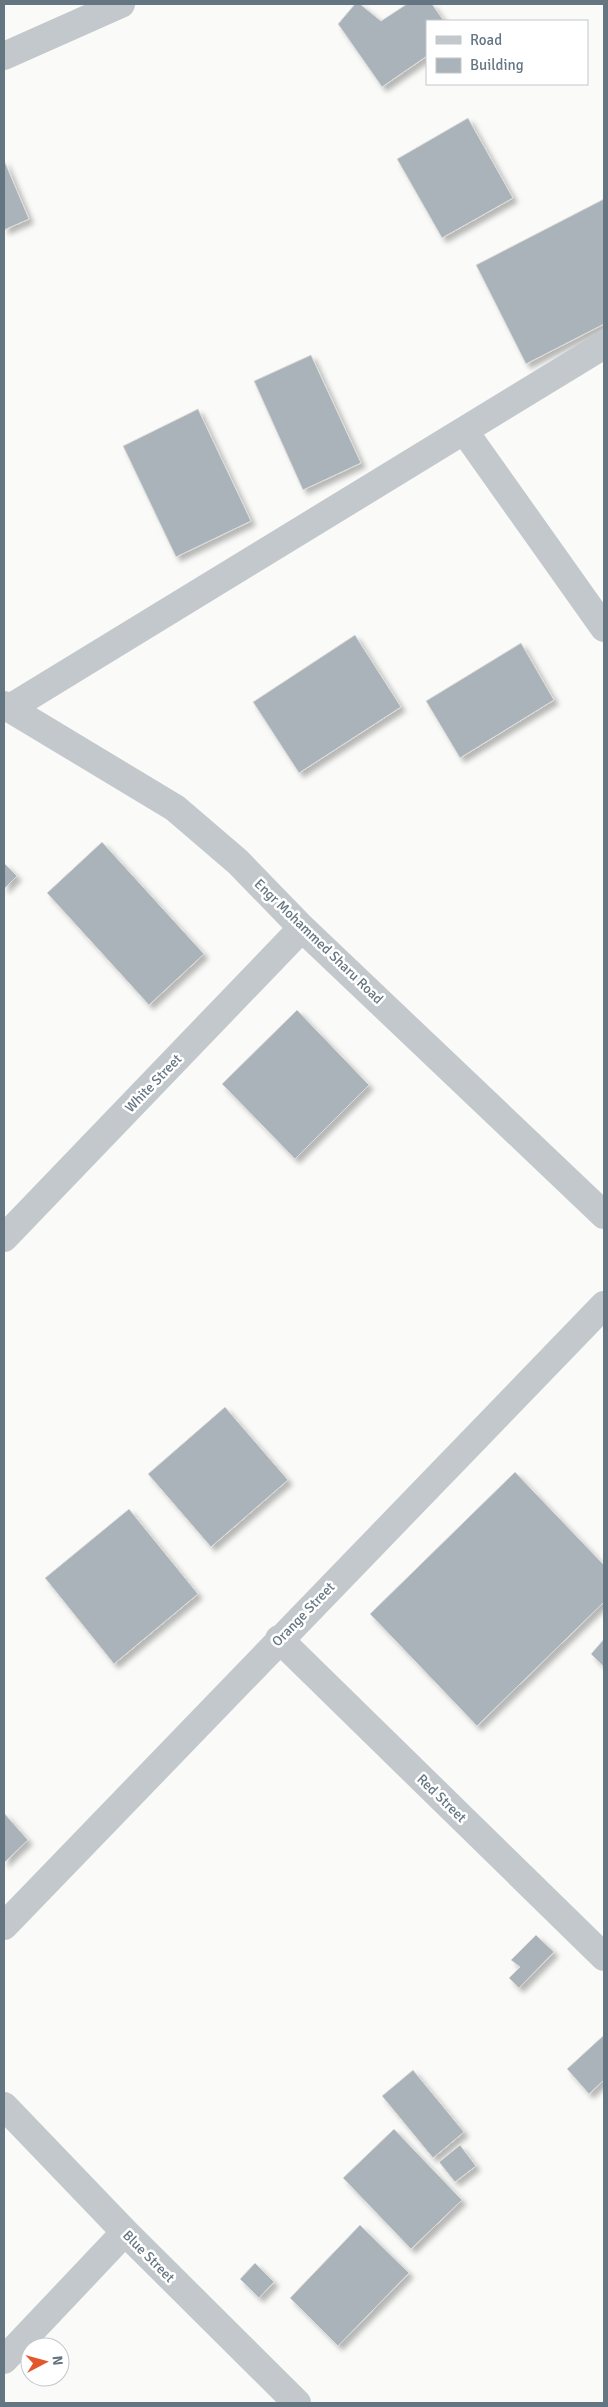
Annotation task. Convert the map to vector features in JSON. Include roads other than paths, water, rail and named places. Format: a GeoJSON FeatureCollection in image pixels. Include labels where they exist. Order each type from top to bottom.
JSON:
{"type":"FeatureCollection","features":[{"type":"Feature","properties":{"kind":"street"},"geometry":{"type":"LineString","coordinates":[[4,56],[121,4]]}},
{"type":"Feature","properties":{"kind":"street"},"geometry":{"type":"LineString","coordinates":[[7,706],[465,432],[604,344]]}},
{"type":"Feature","properties":{"kind":"street"},"geometry":{"type":"LineString","coordinates":[[465,432],[604,628]]}},
{"type":"Feature","properties":{"kind":"street","name":"Engr Mohammed Sharu Road"},"geometry":{"type":"LineString","coordinates":[[7,706],[175,808],[238,862],[302,928],[604,1215]]}},
{"type":"Feature","properties":{"kind":"street","name":"White Street"},"geometry":{"type":"LineString","coordinates":[[4,1238],[302,928]]}},
{"type":"Feature","properties":{"kind":"street","name":"Orange Street"},"geometry":{"type":"LineString","coordinates":[[4,1926],[279,1639],[604,1305]]}},
{"type":"Feature","properties":{"kind":"street","name":"Red Street"},"geometry":{"type":"LineString","coordinates":[[279,1639],[604,1957]]}},
{"type":"Feature","properties":{"kind":"street","name":"Blue Street"},"geometry":{"type":"LineString","coordinates":[[4,2106],[125,2232],[297,2403]]}},
{"type":"Feature","properties":{"kind":"street"},"geometry":{"type":"LineString","coordinates":[[4,2360],[125,2232]]}}]}
